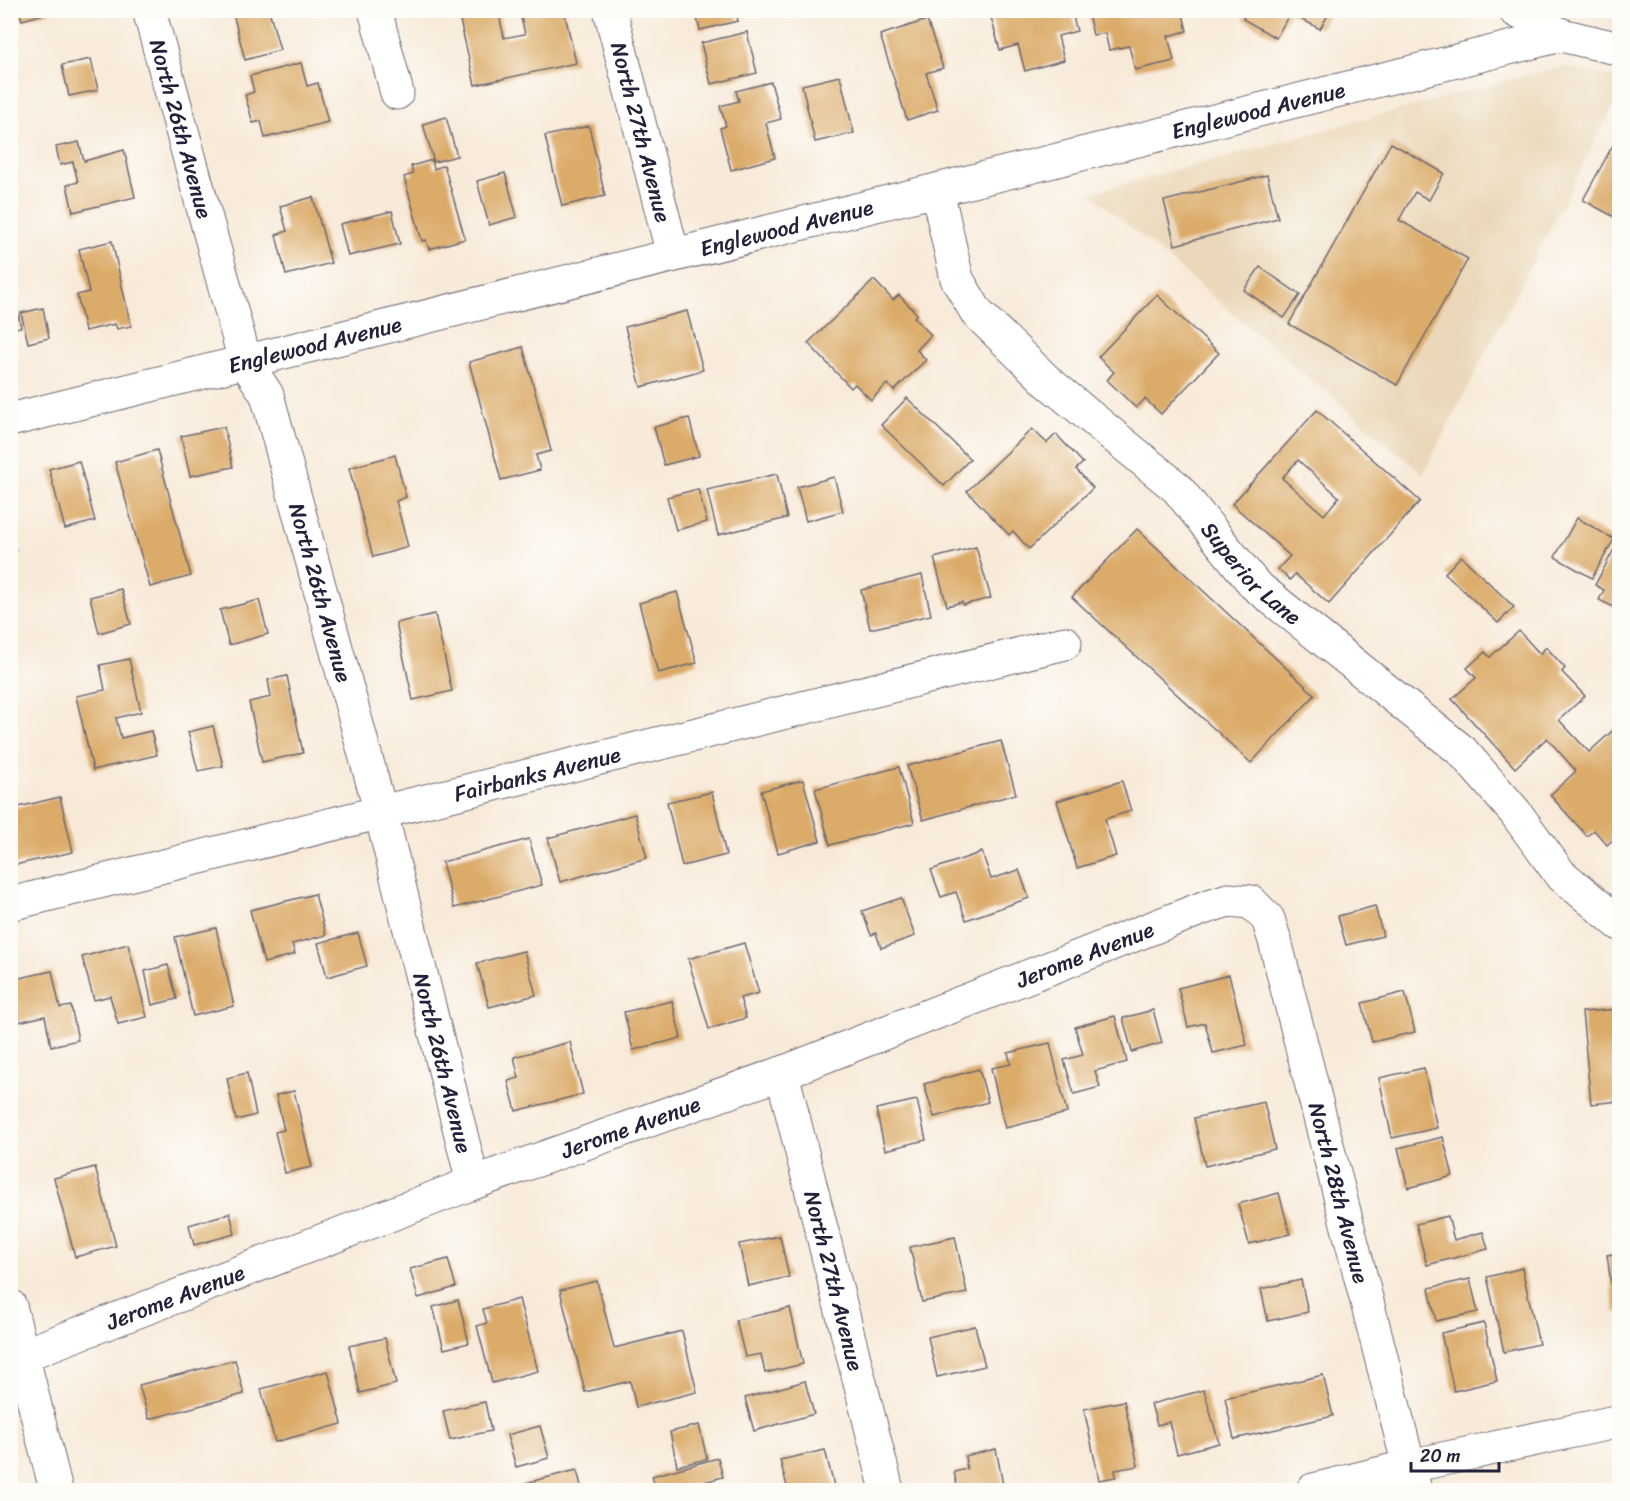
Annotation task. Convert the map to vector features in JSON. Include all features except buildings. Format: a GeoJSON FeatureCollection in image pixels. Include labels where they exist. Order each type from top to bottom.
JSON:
{"type":"FeatureCollection","features":[{"type":"Feature","properties":{"kind":"street","name":"North 26th Avenue"},"geometry":{"type":"LineString","coordinates":[[149,10],[245,361],[267,395],[381,813],[473,1183]]}},
{"type":"Feature","properties":{"kind":"street"},"geometry":{"type":"LineString","coordinates":[[375,10],[397,93]]}},
{"type":"Feature","properties":{"kind":"street","name":"North 27th Avenue"},"geometry":{"type":"LineString","coordinates":[[610,10],[673,255]]}},
{"type":"Feature","properties":{"kind":"street"},"geometry":{"type":"LineString","coordinates":[[1515,10],[1561,35],[1620,49]]}},
{"type":"Feature","properties":{"kind":"street","name":"Englewood Avenue"},"geometry":{"type":"LineString","coordinates":[[10,420],[1561,35]]}},
{"type":"Feature","properties":{"kind":"street","name":"Superior Lane"},"geometry":{"type":"LineString","coordinates":[[937,190],[957,279],[977,313],[1048,382],[1177,488],[1255,585],[1462,751],[1515,812],[1560,874],[1620,924]]}},
{"type":"Feature","properties":{"kind":"street","name":"Fairbanks Avenue"},"geometry":{"type":"LineString","coordinates":[[10,904],[1065,643]]}},
{"type":"Feature","properties":{"kind":"street","name":"Jerome Avenue"},"geometry":{"type":"LineString","coordinates":[[17,1359],[473,1183],[782,1072],[1203,908],[1228,900],[1251,902]]}},
{"type":"Feature","properties":{"kind":"street","name":"North 28th Avenue"},"geometry":{"type":"LineString","coordinates":[[1251,902],[1268,919],[1275,941],[1412,1478]]}},
{"type":"Feature","properties":{"kind":"street","name":"North 27th Avenue"},"geometry":{"type":"LineString","coordinates":[[782,1072],[886,1491]]}},
{"type":"Feature","properties":{"kind":"street"},"geometry":{"type":"LineString","coordinates":[[10,1306],[17,1359],[56,1491]]}},
{"type":"Feature","properties":{"kind":"street"},"geometry":{"type":"LineString","coordinates":[[1313,1491],[1412,1478],[1620,1421]]}},
{"type":"Feature","properties":{"kind":"shaded area"},"geometry":{"type":"Polygon","coordinates":[[[1562,66],[1619,79],[1619,95],[1423,474],[1090,193],[1562,66]]]}}]}
